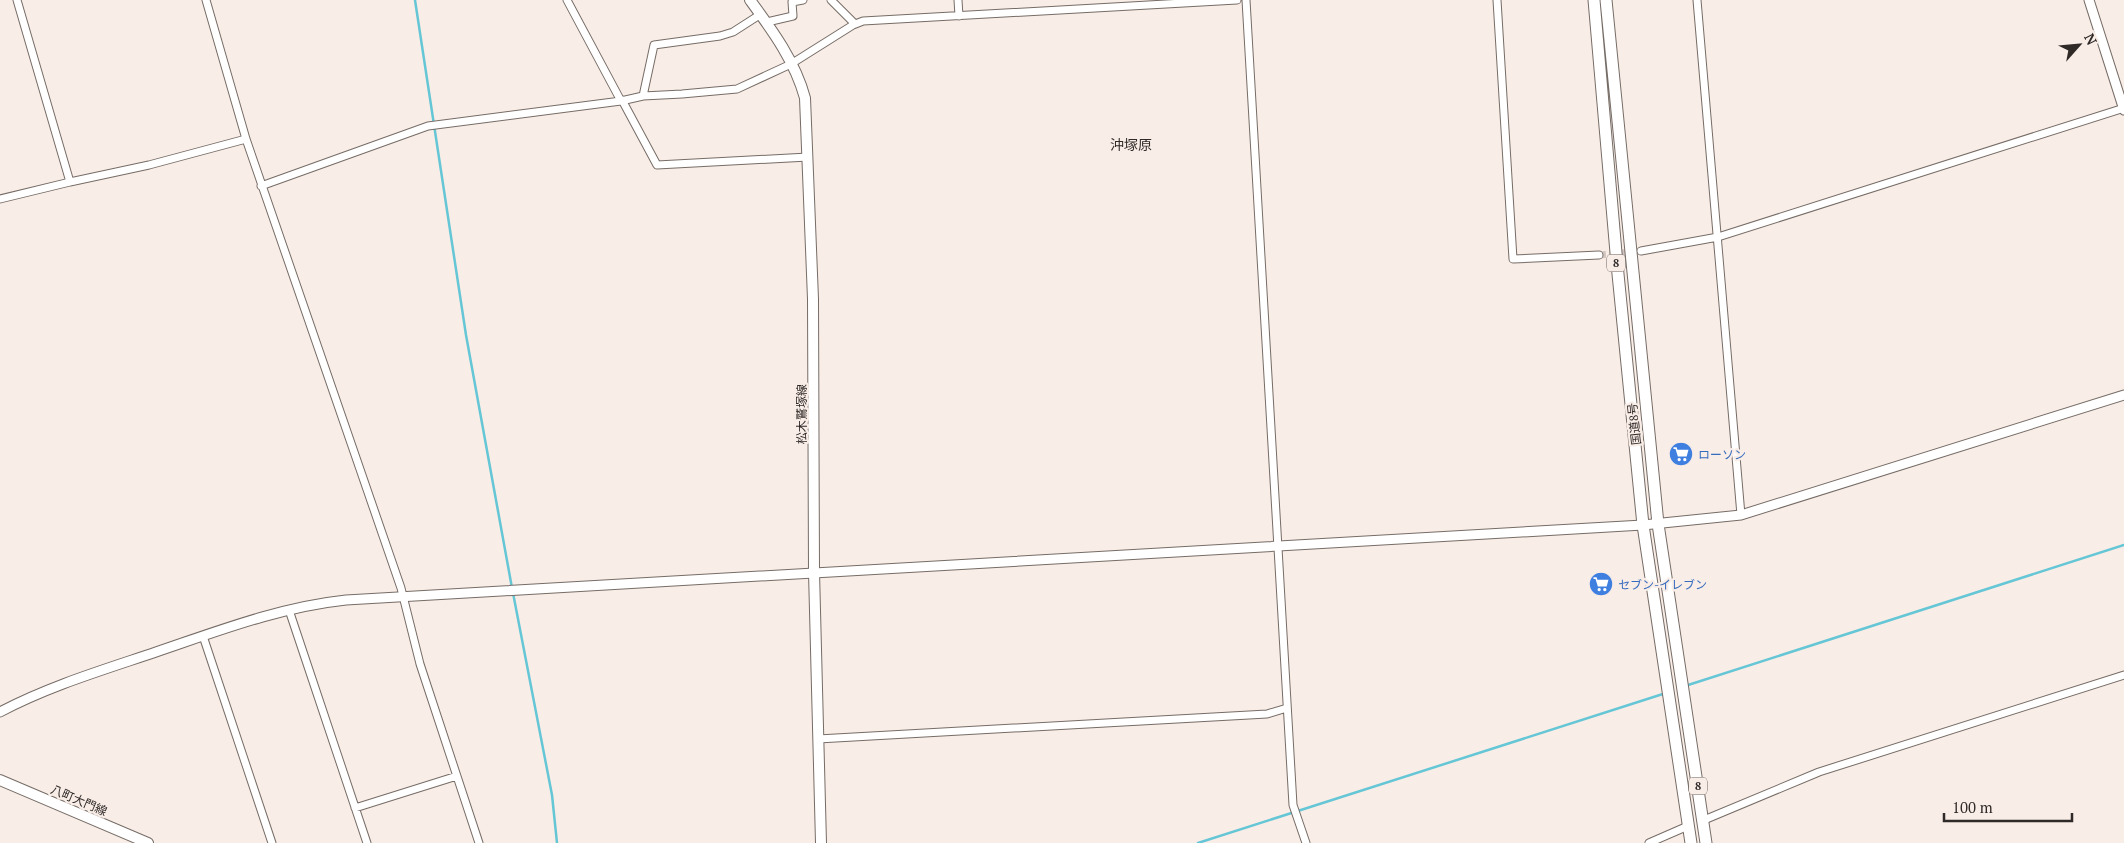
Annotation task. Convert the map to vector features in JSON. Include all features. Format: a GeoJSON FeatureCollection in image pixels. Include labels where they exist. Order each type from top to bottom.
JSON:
{"type":"FeatureCollection","features":[{"type":"Feature","properties":{"kind":"highway","name":"国道8号"},"geometry":{"type":"LineString","coordinates":[[1594,0],[1617,264],[1643,525],[1691,843]]}},
{"type":"Feature","properties":{"kind":"highway","name":"国道8号"},"geometry":{"type":"LineString","coordinates":[[1606,0],[1658,524],[1706,843]]}},
{"type":"Feature","properties":{"kind":"main road","name":"松木鷲塚線"},"geometry":{"type":"LineString","coordinates":[[750,0],[764,18],[801,81],[805,98],[812,299],[814,572],[821,843]]}},
{"type":"Feature","properties":{"kind":"main road","name":"八町大門線"},"geometry":{"type":"LineString","coordinates":[[0,780],[148,843]]}},
{"type":"Feature","properties":{"kind":"street"},"geometry":{"type":"LineString","coordinates":[[17,0],[70,182]]}},
{"type":"Feature","properties":{"kind":"street"},"geometry":{"type":"LineString","coordinates":[[206,0],[246,140],[329,375],[403,596],[420,664],[479,843]]}},
{"type":"Feature","properties":{"kind":"street"},"geometry":{"type":"LineString","coordinates":[[568,0],[621,101],[657,164],[808,157]]}},
{"type":"Feature","properties":{"kind":"street"},"geometry":{"type":"LineString","coordinates":[[643,96],[654,45],[720,36],[764,18],[793,16],[792,2],[803,0]]}},
{"type":"Feature","properties":{"kind":"street"},"geometry":{"type":"LineString","coordinates":[[831,0],[855,24]]}},
{"type":"Feature","properties":{"kind":"street"},"geometry":{"type":"LineString","coordinates":[[958,0],[959,16]]}},
{"type":"Feature","properties":{"kind":"street"},"geometry":{"type":"LineString","coordinates":[[261,186],[428,126],[621,101],[643,96],[737,88],[791,64],[855,24],[873,20],[1237,0]]}},
{"type":"Feature","properties":{"kind":"street"},"geometry":{"type":"LineString","coordinates":[[1246,0],[1293,805],[1306,843]]}},
{"type":"Feature","properties":{"kind":"street"},"geometry":{"type":"LineString","coordinates":[[1497,0],[1513,259],[1599,255]]}},
{"type":"Feature","properties":{"kind":"street"},"geometry":{"type":"LineString","coordinates":[[1697,0],[1741,515]]}},
{"type":"Feature","properties":{"kind":"street"},"geometry":{"type":"LineString","coordinates":[[1641,251],[1718,237],[2124,109],[2089,0]]}},
{"type":"Feature","properties":{"kind":"street"},"geometry":{"type":"LineString","coordinates":[[0,200],[246,140]]}},
{"type":"Feature","properties":{"kind":"street"},"geometry":{"type":"LineString","coordinates":[[0,712],[48,689],[203,636],[289,610],[330,602],[403,596],[1643,525],[1741,515],[2124,395]]}},
{"type":"Feature","properties":{"kind":"street"},"geometry":{"type":"LineString","coordinates":[[289,610],[366,843]]}},
{"type":"Feature","properties":{"kind":"street"},"geometry":{"type":"LineString","coordinates":[[203,636],[272,843]]}},
{"type":"Feature","properties":{"kind":"street"},"geometry":{"type":"LineString","coordinates":[[1704,820],[1819,772],[2124,675]]}},
{"type":"Feature","properties":{"kind":"street"},"geometry":{"type":"LineString","coordinates":[[818,739],[1266,714],[1287,708]]}},
{"type":"Feature","properties":{"kind":"street"},"geometry":{"type":"LineString","coordinates":[[355,808],[457,776]]}},
{"type":"Feature","properties":{"kind":"street"},"geometry":{"type":"LineString","coordinates":[[1649,843],[1688,826]]}},
{"type":"Feature","properties":{"kind":"waterway"},"geometry":{"type":"LineString","coordinates":[[415,0],[466,335],[512,588]]}},
{"type":"Feature","properties":{"kind":"waterway"},"geometry":{"type":"LineString","coordinates":[[1685,686],[2124,545]]}},
{"type":"Feature","properties":{"kind":"waterway"},"geometry":{"type":"LineString","coordinates":[[513,593],[552,795],[557,843]]}},
{"type":"Feature","properties":{"kind":"waterway"},"geometry":{"type":"LineString","coordinates":[[1198,843],[1666,693]]}},
{"type":"Feature","properties":{"kind":"tunnel"},"geometry":{"type":"LineString","coordinates":[[1599,255],[1634,252]]}},
{"type":"Feature","properties":{"kind":"place","name":"ローソン"},"geometry":{"type":"Point","coordinates":[1681,454]}},
{"type":"Feature","properties":{"kind":"place","name":"セブン-イレブン"},"geometry":{"type":"Point","coordinates":[1601,584]}},
{"type":"Feature","properties":{"kind":"district","name":"沖塚原"},"geometry":{"type":"Point","coordinates":[1131,144]}}]}
